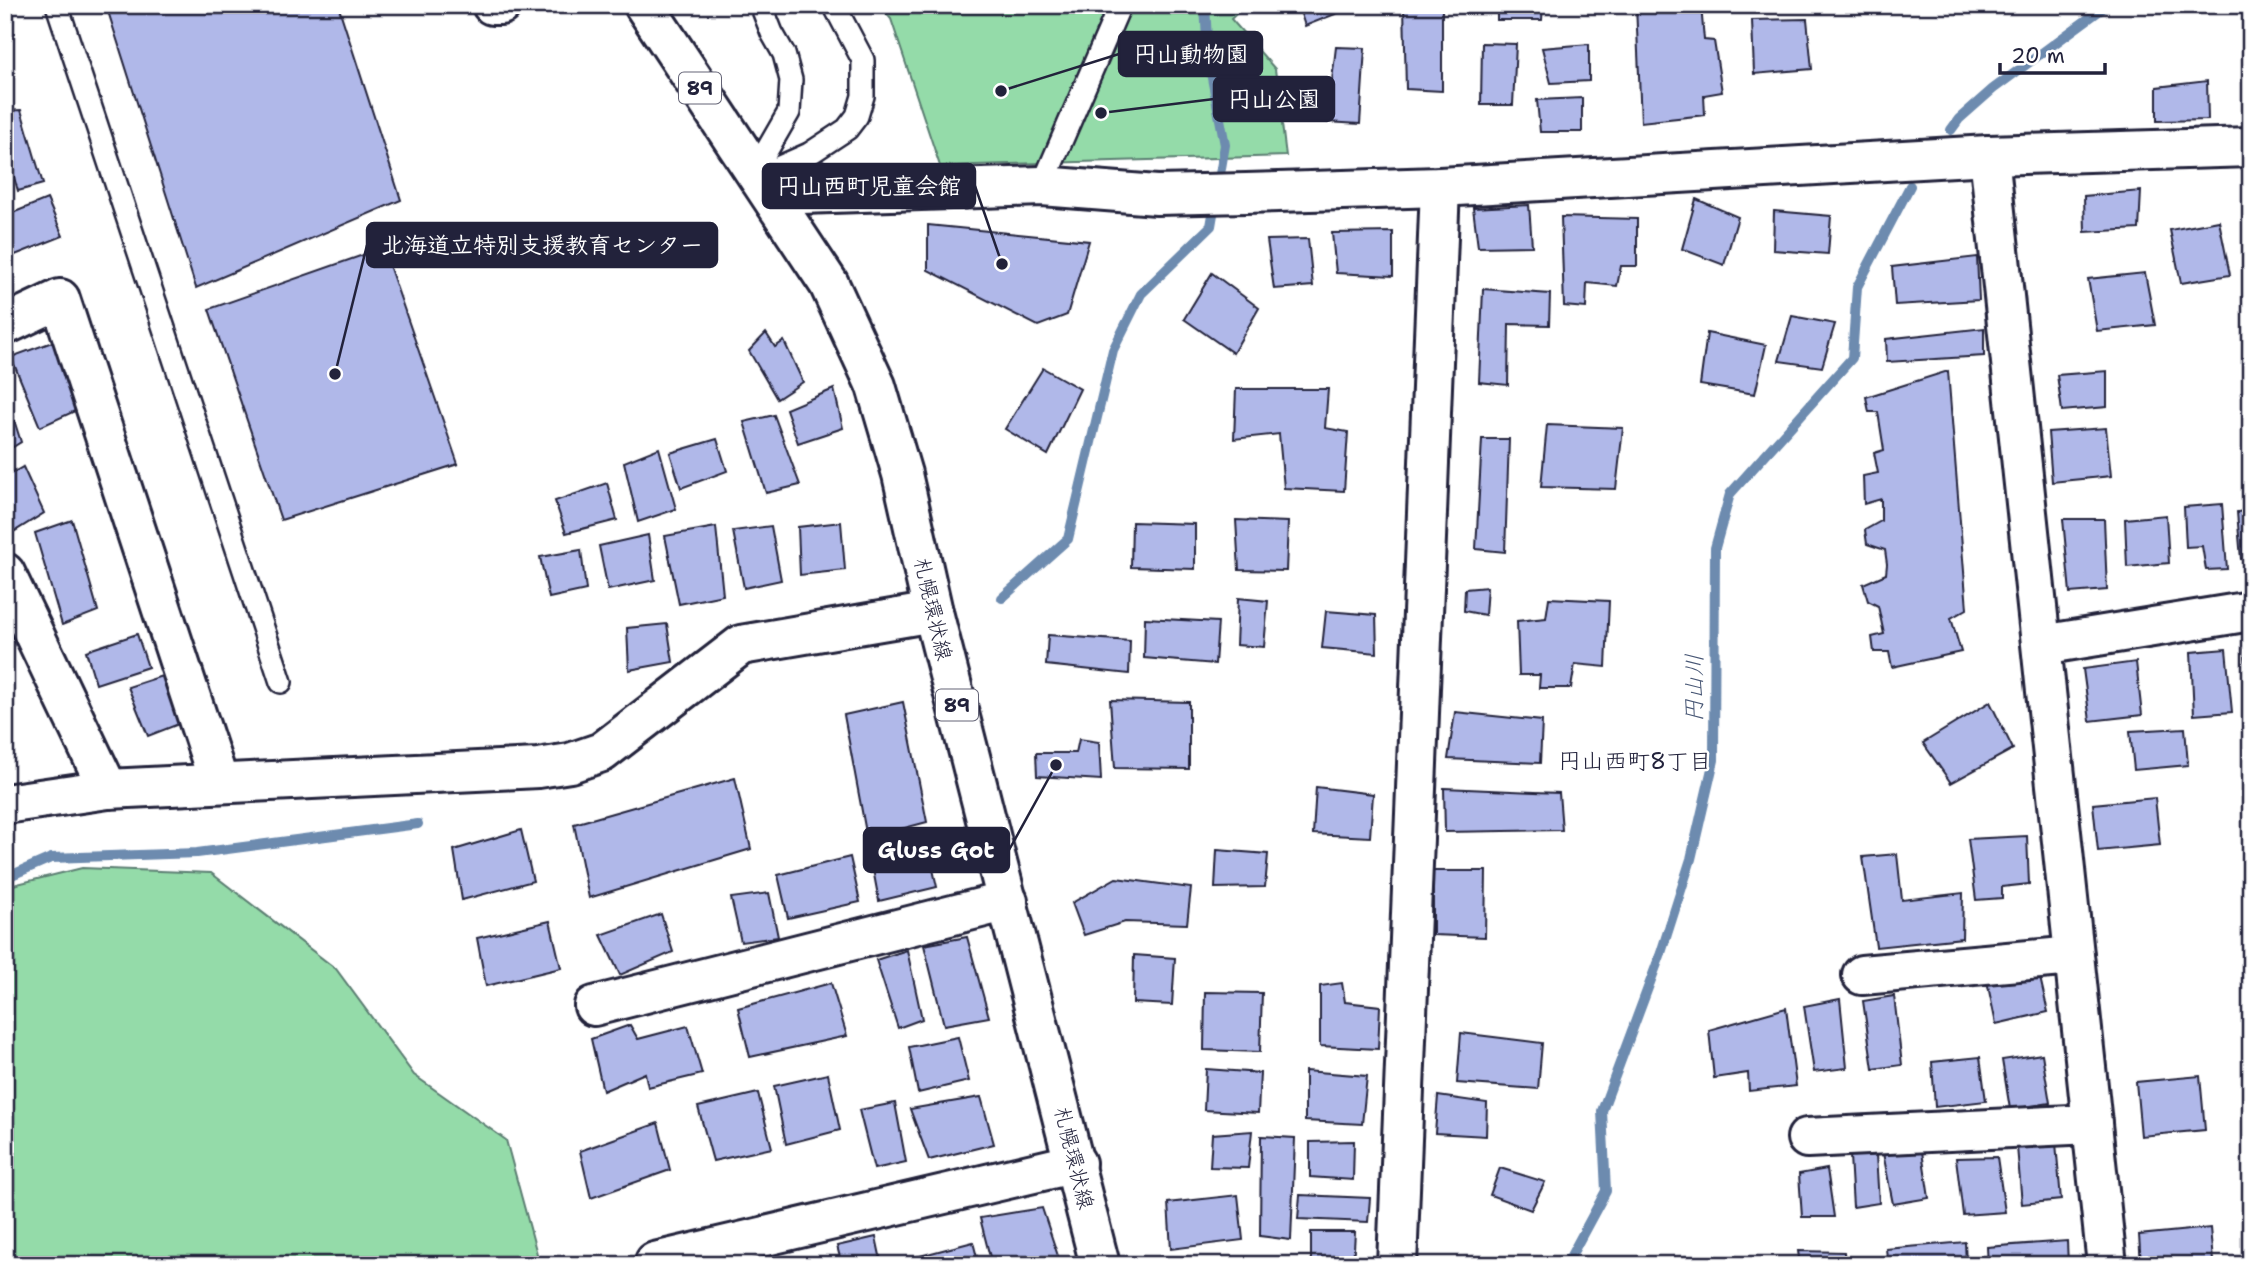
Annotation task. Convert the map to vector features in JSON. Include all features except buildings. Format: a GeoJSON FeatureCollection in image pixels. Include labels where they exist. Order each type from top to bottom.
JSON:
{"type":"FeatureCollection","features":[{"type":"Feature","properties":{"kind":"street"},"geometry":{"type":"LineString","coordinates":[[492,5],[501,5]]}},
{"type":"Feature","properties":{"kind":"street","name":"札幌環状線"},"geometry":{"type":"LineString","coordinates":[[644,5],[829,284],[876,386],[902,474],[933,612],[1100,1265]]}},
{"type":"Feature","properties":{"kind":"street"},"geometry":{"type":"LineString","coordinates":[[763,183],[1042,186],[1157,195],[1246,193],[1440,187],[1989,155],[2251,147]]}},
{"type":"Feature","properties":{"kind":"street"},"geometry":{"type":"LineString","coordinates":[[1989,155],[2107,1265]]}},
{"type":"Feature","properties":{"kind":"street"},"geometry":{"type":"LineString","coordinates":[[1397,1265],[1440,187]]}},
{"type":"Feature","properties":{"kind":"street"},"geometry":{"type":"LineString","coordinates":[[5,325],[60,299],[219,783]]}},
{"type":"Feature","properties":{"kind":"street"},"geometry":{"type":"LineString","coordinates":[[5,573],[108,789]]}},
{"type":"Feature","properties":{"kind":"street"},"geometry":{"type":"LineString","coordinates":[[2042,645],[2251,611]]}},
{"type":"Feature","properties":{"kind":"street"},"geometry":{"type":"LineString","coordinates":[[5,804],[108,789],[538,768],[570,763],[602,752],[741,645],[933,612]]}},
{"type":"Feature","properties":{"kind":"street"},"geometry":{"type":"LineString","coordinates":[[594,1006],[1008,901]]}},
{"type":"Feature","properties":{"kind":"street"},"geometry":{"type":"LineString","coordinates":[[1862,975],[2074,956]]}},
{"type":"Feature","properties":{"kind":"street"},"geometry":{"type":"LineString","coordinates":[[1807,1138],[2092,1124]]}},
{"type":"Feature","properties":{"kind":"street"},"geometry":{"type":"LineString","coordinates":[[655,1265],[655,1262],[1076,1163]]}},
{"type":"Feature","properties":{"kind":"lane"},"geometry":{"type":"LineString","coordinates":[[57,5],[281,682]]}},
{"type":"Feature","properties":{"kind":"lane"},"geometry":{"type":"LineString","coordinates":[[761,5],[784,54],[791,80],[789,113],[763,183]]}},
{"type":"Feature","properties":{"kind":"lane"},"geometry":{"type":"LineString","coordinates":[[763,183],[775,169],[810,153],[846,130],[857,116],[863,96],[863,60],[834,5]]}},
{"type":"Feature","properties":{"kind":"lane"},"geometry":{"type":"LineString","coordinates":[[1042,186],[1120,5]]}},
{"type":"Feature","properties":{"kind":"green space"},"geometry":{"type":"Polygon","coordinates":[[[879,5],[1245,5],[1231,19],[1275,69],[1286,156],[940,166],[891,19],[879,5]]]}},
{"type":"Feature","properties":{"kind":"green space"},"geometry":{"type":"Polygon","coordinates":[[[82,868],[211,873],[336,969],[414,1075],[506,1140],[540,1265],[5,1265],[5,887],[82,868]]]}},
{"type":"Feature","properties":{"kind":"waterway"},"geometry":{"type":"LineString","coordinates":[[1002,598],[1068,539],[1113,350],[1141,294],[1211,226],[1225,145],[1208,57],[1205,5]]}},
{"type":"Feature","properties":{"kind":"waterway","name":"円山川"},"geometry":{"type":"LineString","coordinates":[[1951,130],[1959,119],[1993,89],[2107,5]]}},
{"type":"Feature","properties":{"kind":"waterway","name":"円山川"},"geometry":{"type":"LineString","coordinates":[[1566,1265],[1606,1191],[1602,1111],[1661,953],[1691,859],[1714,760],[1715,548],[1730,494],[1852,358],[1857,287],[1910,186]]}},
{"type":"Feature","properties":{"kind":"waterway"},"geometry":{"type":"LineString","coordinates":[[5,878],[51,858],[197,853],[418,824]]}},
{"type":"Feature","properties":{"kind":"place","name":"円山動物園"},"geometry":{"type":"Point","coordinates":[1001,91]}},
{"type":"Feature","properties":{"kind":"place","name":"円山公園"},"geometry":{"type":"Point","coordinates":[1101,113]}},
{"type":"Feature","properties":{"kind":"place","name":"円山西町児童会館"},"geometry":{"type":"Point","coordinates":[1002,264]}},
{"type":"Feature","properties":{"kind":"place","name":"北海道立特別支援教育センター"},"geometry":{"type":"Point","coordinates":[335,374]}},
{"type":"Feature","properties":{"kind":"place","name":"Gluss Got"},"geometry":{"type":"Point","coordinates":[1056,765]}},
{"type":"Feature","properties":{"kind":"district","name":"円山西町8丁目"},"geometry":{"type":"Point","coordinates":[1635,761]}}]}
